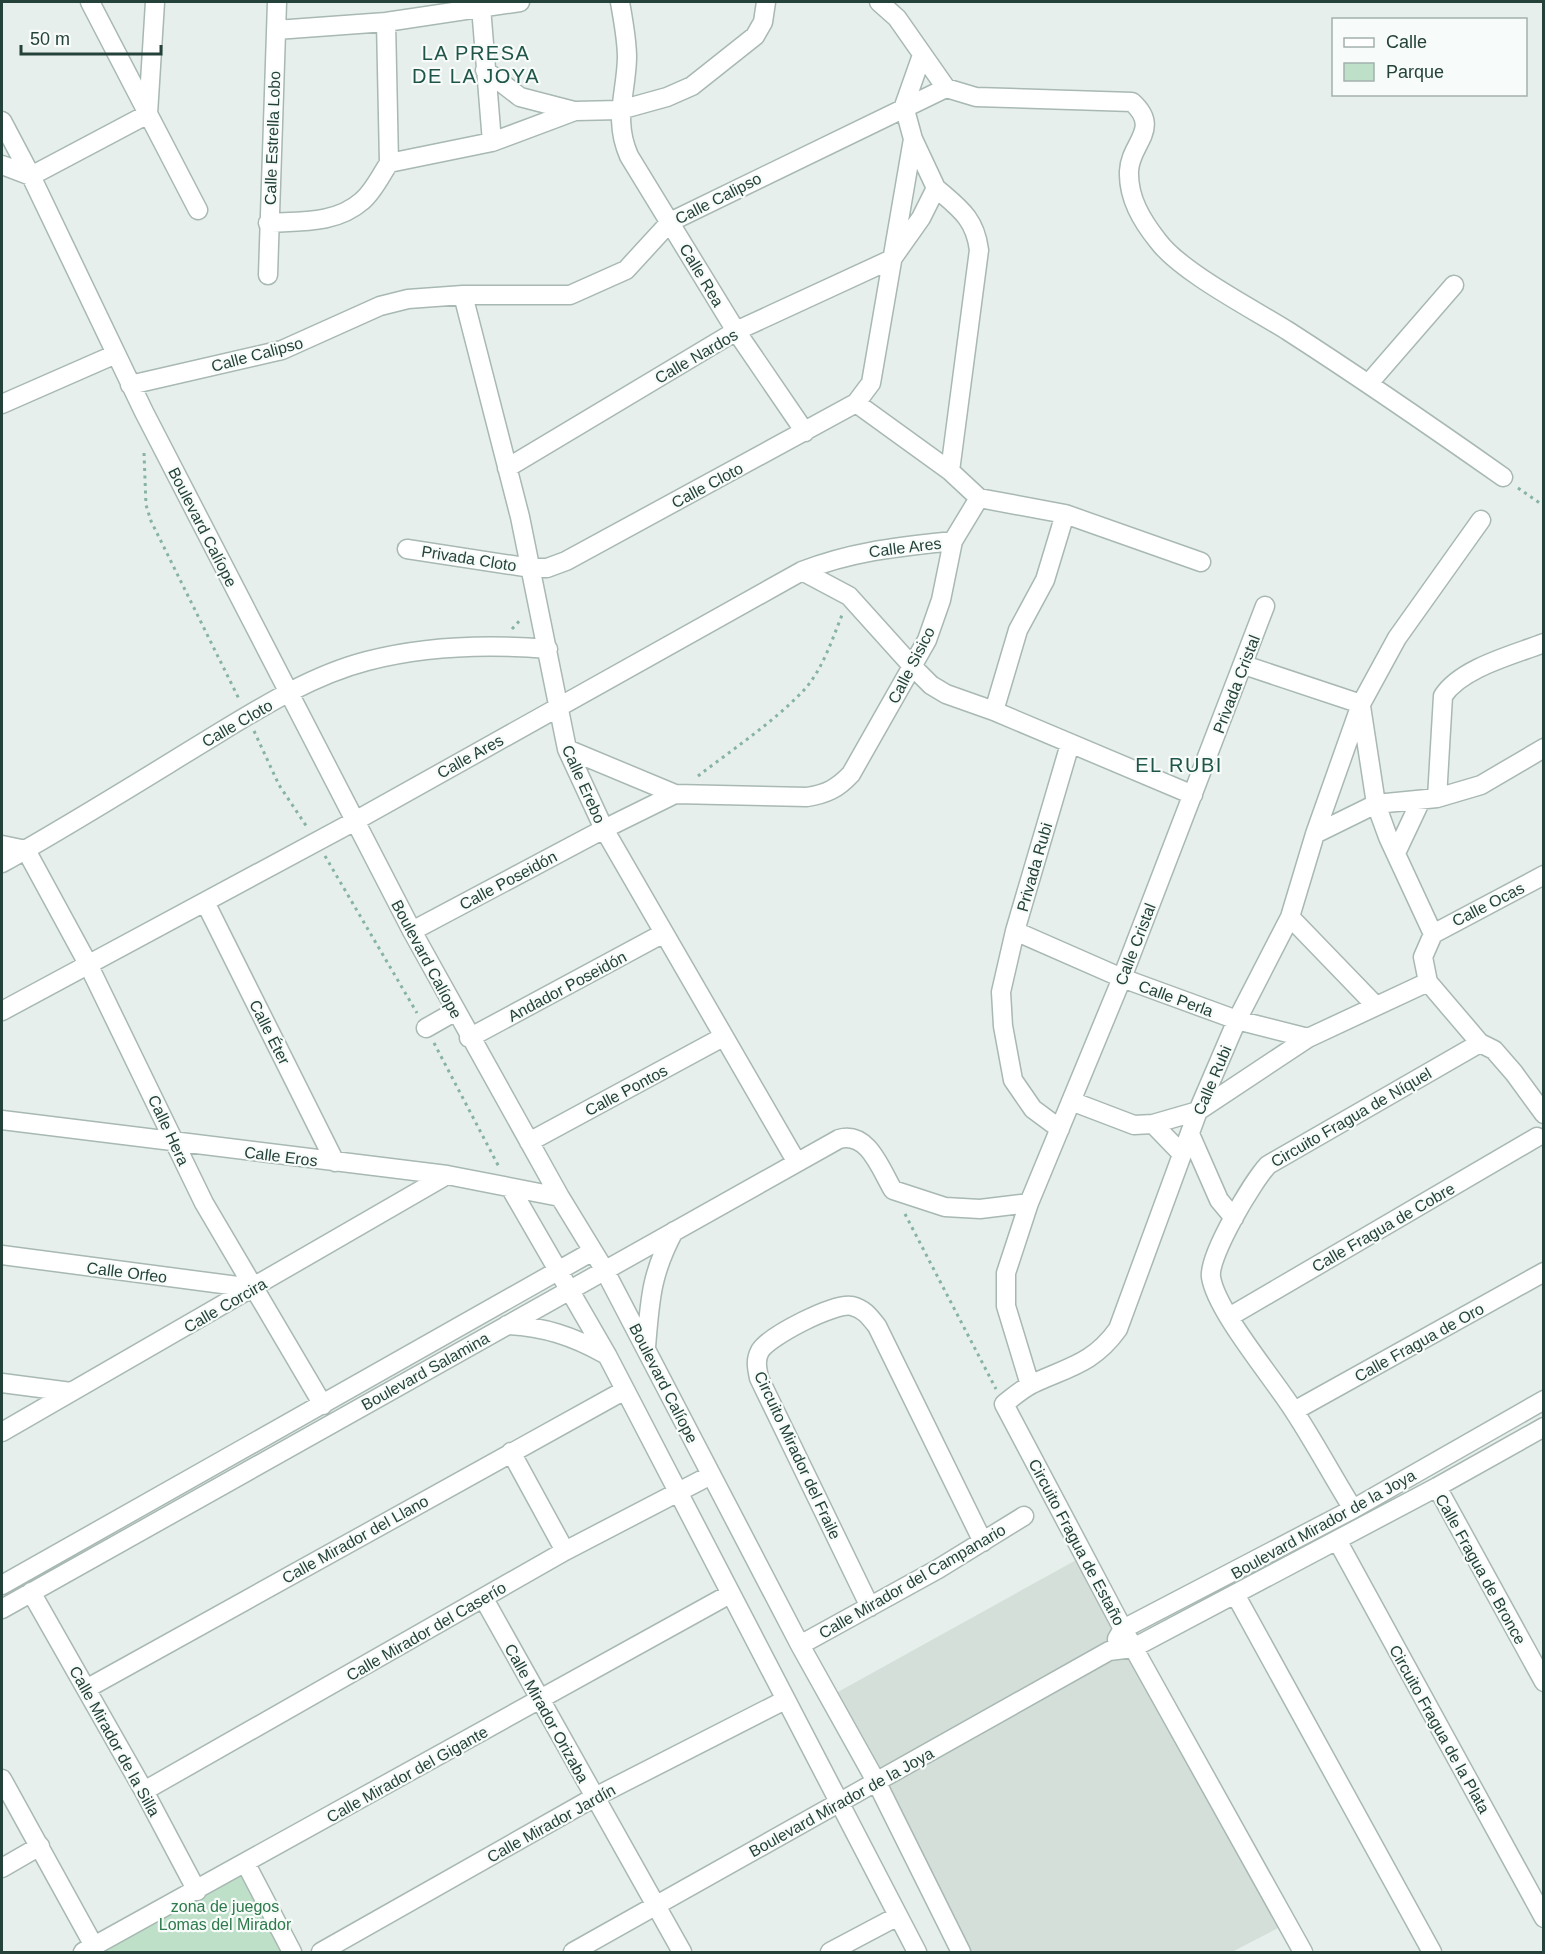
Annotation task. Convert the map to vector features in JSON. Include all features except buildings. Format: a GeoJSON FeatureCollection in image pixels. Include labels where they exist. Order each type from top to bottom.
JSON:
{"type":"FeatureCollection","features":[{"type":"Feature","properties":{"kind":"street"},"geometry":{"type":"LineString","coordinates":[[90,2],[198,210]]}},
{"type":"Feature","properties":{"kind":"street"},"geometry":{"type":"LineString","coordinates":[[148,114],[155,2]]}},
{"type":"Feature","properties":{"kind":"street","name":"Calle Estrella Lobo"},"geometry":{"type":"LineString","coordinates":[[268,275],[277,2]]}},
{"type":"Feature","properties":{"kind":"street"},"geometry":{"type":"LineString","coordinates":[[276,30],[386,22],[520,2]]}},
{"type":"Feature","properties":{"kind":"street","name":"Calle Rea"},"geometry":{"type":"LineString","coordinates":[[620,2],[627,60],[620,110],[622,136],[629,156],[736,331],[805,432]]}},
{"type":"Feature","properties":{"kind":"street"},"geometry":{"type":"LineString","coordinates":[[485,70],[520,97],[575,111],[620,110],[667,97],[692,86],[755,36],[763,22],[766,2]]}},
{"type":"Feature","properties":{"kind":"street"},"geometry":{"type":"LineString","coordinates":[[879,2],[897,18],[946,88],[976,97],[1132,102],[1142,111],[1145,129],[1129,168],[1130,186],[1138,212],[1172,257],[1369,383],[1503,477]]}},
{"type":"Feature","properties":{"kind":"street"},"geometry":{"type":"LineString","coordinates":[[481,7],[492,142]]}},
{"type":"Feature","properties":{"kind":"street"},"geometry":{"type":"LineString","coordinates":[[268,223],[320,220],[343,214],[363,201],[389,163],[386,22]]}},
{"type":"Feature","properties":{"kind":"street"},"geometry":{"type":"LineString","coordinates":[[922,55],[904,106],[913,139],[936,188],[970,219],[977,235],[979,250],[950,471]]}},
{"type":"Feature","properties":{"kind":"street","name":"Calle Calipso"},"geometry":{"type":"LineString","coordinates":[[130,385],[282,350],[380,306],[408,299],[463,295],[570,295],[626,270],[670,222],[904,106],[946,88]]}},
{"type":"Feature","properties":{"kind":"street"},"geometry":{"type":"LineString","coordinates":[[389,163],[492,142],[575,111]]}},
{"type":"Feature","properties":{"kind":"street"},"geometry":{"type":"LineString","coordinates":[[2,165],[32,176],[148,114]]}},
{"type":"Feature","properties":{"kind":"street","name":"Boulevard Calíope"},"geometry":{"type":"LineString","coordinates":[[2,121],[32,176],[130,385],[412,931],[470,1038],[560,1197],[604,1269],[646,1347],[800,1645],[877,1783],[961,1953]]}},
{"type":"Feature","properties":{"kind":"street"},"geometry":{"type":"LineString","coordinates":[[892,259],[913,139]]}},
{"type":"Feature","properties":{"kind":"street"},"geometry":{"type":"LineString","coordinates":[[892,259],[921,219],[936,188]]}},
{"type":"Feature","properties":{"kind":"street","name":"Calle Nardos"},"geometry":{"type":"LineString","coordinates":[[507,468],[736,331],[892,259]]}},
{"type":"Feature","properties":{"kind":"street","name":"Calle Cloto"},"geometry":{"type":"LineString","coordinates":[[531,568],[547,568],[566,561],[856,403],[872,382],[892,259]]}},
{"type":"Feature","properties":{"kind":"street"},"geometry":{"type":"LineString","coordinates":[[1369,383],[1454,285]]}},
{"type":"Feature","properties":{"kind":"street","name":"Calle Erebo"},"geometry":{"type":"LineString","coordinates":[[463,295],[531,568],[567,749],[604,829],[796,1161]]}},
{"type":"Feature","properties":{"kind":"street"},"geometry":{"type":"LineString","coordinates":[[2,404],[116,354]]}},
{"type":"Feature","properties":{"kind":"street"},"geometry":{"type":"LineString","coordinates":[[856,403],[950,471],[979,498],[1065,514],[1201,562]]}},
{"type":"Feature","properties":{"kind":"street","name":"Calle Sisico"},"geometry":{"type":"LineString","coordinates":[[675,794],[807,797],[825,794],[839,787],[851,774],[914,668],[941,600],[953,541],[979,498]]}},
{"type":"Feature","properties":{"kind":"street"},"geometry":{"type":"LineString","coordinates":[[994,711],[1018,630],[1045,580],[1065,514]]}},
{"type":"Feature","properties":{"kind":"street","name":"Calle Rubi"},"geometry":{"type":"LineString","coordinates":[[1004,1404],[1030,1385],[1090,1358],[1106,1346],[1118,1329],[1198,1111],[1237,1020],[1290,917],[1315,834],[1361,704],[1397,638],[1481,520]]}},
{"type":"Feature","properties":{"kind":"street","name":"Calle Ares"},"geometry":{"type":"LineString","coordinates":[[2,1011],[355,821],[802,571],[837,558],[876,549],[953,541]]}},
{"type":"Feature","properties":{"kind":"street","name":"Privada Cloto"},"geometry":{"type":"LineString","coordinates":[[407,549],[531,568]]}},
{"type":"Feature","properties":{"kind":"street"},"geometry":{"type":"LineString","coordinates":[[802,571],[849,596],[914,668],[931,685],[946,694],[994,711],[1193,795]]}},
{"type":"Feature","properties":{"kind":"street","name":"Privada Cristal"},"geometry":{"type":"LineString","coordinates":[[1193,795],[1265,606]]}},
{"type":"Feature","properties":{"kind":"street"},"geometry":{"type":"LineString","coordinates":[[1396,853],[1429,799],[1443,696],[1450,685],[1463,676],[1544,643]]}},
{"type":"Feature","properties":{"kind":"street","name":"Calle Cloto"},"geometry":{"type":"LineString","coordinates":[[2,863],[289,693],[366,662],[407,654],[497,645],[548,649]]}},
{"type":"Feature","properties":{"kind":"street"},"geometry":{"type":"LineString","coordinates":[[1244,665],[1361,704],[1376,804],[1433,934],[1423,957],[1428,982],[1480,1043],[1494,1050],[1544,1114]]}},
{"type":"Feature","properties":{"kind":"street","name":"Privada Rubi"},"geometry":{"type":"LineString","coordinates":[[1060,1129],[1033,1109],[1013,1080],[1003,1026],[1001,992],[1016,931],[1070,744]]}},
{"type":"Feature","properties":{"kind":"street"},"geometry":{"type":"LineString","coordinates":[[1315,834],[1376,804],[1429,799],[1481,785],[1544,748]]}},
{"type":"Feature","properties":{"kind":"street"},"geometry":{"type":"LineString","coordinates":[[567,749],[675,794]]}},
{"type":"Feature","properties":{"kind":"street","name":"Calle Poseidón"},"geometry":{"type":"LineString","coordinates":[[412,931],[675,794]]}},
{"type":"Feature","properties":{"kind":"street","name":"Calle Cristal"},"geometry":{"type":"LineString","coordinates":[[1030,1385],[1006,1306],[1004,1289],[1006,1273],[1029,1203],[1122,978],[1193,795]]}},
{"type":"Feature","properties":{"kind":"street"},"geometry":{"type":"LineString","coordinates":[[2,845],[26,850]]}},
{"type":"Feature","properties":{"kind":"street","name":"Calle Hera"},"geometry":{"type":"LineString","coordinates":[[26,850],[88,964],[204,1203],[323,1405]]}},
{"type":"Feature","properties":{"kind":"street","name":"Calle Ocas"},"geometry":{"type":"LineString","coordinates":[[1433,934],[1544,875]]}},
{"type":"Feature","properties":{"kind":"street","name":"Calle Éter"},"geometry":{"type":"LineString","coordinates":[[205,902],[335,1162]]}},
{"type":"Feature","properties":{"kind":"street"},"geometry":{"type":"LineString","coordinates":[[1290,917],[1376,1006]]}},
{"type":"Feature","properties":{"kind":"street","name":"Calle Perla"},"geometry":{"type":"LineString","coordinates":[[1016,931],[1122,978],[1237,1020],[1308,1038]]}},
{"type":"Feature","properties":{"kind":"street","name":"Andador Poseidón"},"geometry":{"type":"LineString","coordinates":[[470,1038],[664,933]]}},
{"type":"Feature","properties":{"kind":"street"},"geometry":{"type":"LineString","coordinates":[[1071,1101],[1134,1125],[1153,1124],[1198,1111],[1308,1038],[1428,982]]}},
{"type":"Feature","properties":{"kind":"street"},"geometry":{"type":"LineString","coordinates":[[426,1028],[456,1011]]}},
{"type":"Feature","properties":{"kind":"street","name":"Calle Pontos"},"geometry":{"type":"LineString","coordinates":[[529,1142],[723,1037]]}},
{"type":"Feature","properties":{"kind":"street","name":"Circuito Fragua de Níquel"},"geometry":{"type":"LineString","coordinates":[[1353,1509],[1294,1411],[1229,1317],[1215,1292],[1210,1274],[1215,1255],[1254,1179],[1268,1165],[1480,1043]]}},
{"type":"Feature","properties":{"kind":"street","name":"Calle Eros"},"geometry":{"type":"LineString","coordinates":[[2,1120],[447,1175],[560,1197]]}},
{"type":"Feature","properties":{"kind":"street"},"geometry":{"type":"LineString","coordinates":[[1153,1124],[1182,1154]]}},
{"type":"Feature","properties":{"kind":"street"},"geometry":{"type":"LineString","coordinates":[[1190,1134],[1219,1200],[1234,1218]]}},
{"type":"Feature","properties":{"kind":"street","name":"Boulevard Salamina"},"geometry":{"type":"LineString","coordinates":[[2,1609],[838,1138],[850,1136],[859,1139],[867,1147],[893,1190]]}},
{"type":"Feature","properties":{"kind":"street","name":"Calle Fragua de Cobre"},"geometry":{"type":"LineString","coordinates":[[1229,1317],[1541,1138]]}},
{"type":"Feature","properties":{"kind":"street","name":"Calle Corcira"},"geometry":{"type":"LineString","coordinates":[[2,1432],[447,1175]]}},
{"type":"Feature","properties":{"kind":"street"},"geometry":{"type":"LineString","coordinates":[[511,1189],[607,1355],[917,1953]]}},
{"type":"Feature","properties":{"kind":"street"},"geometry":{"type":"LineString","coordinates":[[893,1190],[945,1208],[980,1209],[1029,1203]]}},
{"type":"Feature","properties":{"kind":"street"},"geometry":{"type":"LineString","coordinates":[[646,1347],[653,1281],[658,1260],[674,1230]]}},
{"type":"Feature","properties":{"kind":"street","name":"Boulevard Salamina"},"geometry":{"type":"LineString","coordinates":[[2,1585],[593,1251]]}},
{"type":"Feature","properties":{"kind":"street","name":"Calle Orfeo"},"geometry":{"type":"LineString","coordinates":[[2,1256],[253,1288]]}},
{"type":"Feature","properties":{"kind":"street","name":"Calle Fragua de Oro"},"geometry":{"type":"LineString","coordinates":[[1294,1411],[1544,1272]]}},
{"type":"Feature","properties":{"kind":"street","name":"Circuito Mirador del Fraile"},"geometry":{"type":"LineString","coordinates":[[870,1607],[759,1378],[756,1364],[760,1350],[771,1339],[832,1308],[850,1305],[865,1311],[877,1326],[983,1542]]}},
{"type":"Feature","properties":{"kind":"street"},"geometry":{"type":"LineString","coordinates":[[507,1325],[537,1326],[558,1332],[607,1355]]}},
{"type":"Feature","properties":{"kind":"street"},"geometry":{"type":"LineString","coordinates":[[2,1383],[71,1392]]}},
{"type":"Feature","properties":{"kind":"street","name":"Calle Mirador del Llano"},"geometry":{"type":"LineString","coordinates":[[86,1689],[625,1390]]}},
{"type":"Feature","properties":{"kind":"street","name":"Circuito Fragua de Estaño"},"geometry":{"type":"LineString","coordinates":[[1004,1404],[1133,1648],[1303,1953]]}},
{"type":"Feature","properties":{"kind":"street"},"geometry":{"type":"LineString","coordinates":[[1536,1405],[1542,1430]]}},
{"type":"Feature","properties":{"kind":"street","name":"Boulevard Mirador de la Joya"},"geometry":{"type":"LineString","coordinates":[[1109,1651],[1123,1629],[1353,1509],[1536,1405]]}},
{"type":"Feature","properties":{"kind":"street","name":"Boulevard Mirador de la Joya"},"geometry":{"type":"LineString","coordinates":[[573,1953],[1109,1651],[1133,1648],[1542,1430]]}},
{"type":"Feature","properties":{"kind":"street"},"geometry":{"type":"LineString","coordinates":[[511,1452],[564,1551]]}},
{"type":"Feature","properties":{"kind":"street","name":"Calle Mirador del Caserío"},"geometry":{"type":"LineString","coordinates":[[144,1791],[484,1599],[564,1551],[711,1475]]}},
{"type":"Feature","properties":{"kind":"street","name":"Calle Fragua de Bronce"},"geometry":{"type":"LineString","coordinates":[[1437,1487],[1544,1682]]}},
{"type":"Feature","properties":{"kind":"street","name":"Calle Mirador del Campanario"},"geometry":{"type":"LineString","coordinates":[[800,1645],[983,1542],[1024,1516]]}},
{"type":"Feature","properties":{"kind":"street","name":"Circuito Fragua de la Plata"},"geometry":{"type":"LineString","coordinates":[[1337,1540],[1544,1918]]}},
{"type":"Feature","properties":{"kind":"street","name":"Calle Mirador de la Silla"},"geometry":{"type":"LineString","coordinates":[[31,1592],[144,1791],[197,1891]]}},
{"type":"Feature","properties":{"kind":"street","name":"Calle Mirador del Gigante"},"geometry":{"type":"LineString","coordinates":[[89,1949],[730,1594]]}},
{"type":"Feature","properties":{"kind":"street"},"geometry":{"type":"LineString","coordinates":[[1235,1594],[1432,1953]]}},
{"type":"Feature","properties":{"kind":"street","name":"Calle Mirador Orizaba"},"geometry":{"type":"LineString","coordinates":[[484,1599],[593,1798],[682,1953]]}},
{"type":"Feature","properties":{"kind":"street","name":"Calle Mirador Jardín"},"geometry":{"type":"LineString","coordinates":[[321,1953],[593,1798],[785,1700]]}},
{"type":"Feature","properties":{"kind":"street"},"geometry":{"type":"LineString","coordinates":[[2,1779],[40,1846],[89,1949]]}},
{"type":"Feature","properties":{"kind":"street"},"geometry":{"type":"LineString","coordinates":[[2,1868],[40,1846]]}},
{"type":"Feature","properties":{"kind":"street"},"geometry":{"type":"LineString","coordinates":[[246,1864],[292,1953]]}},
{"type":"Feature","properties":{"kind":"street"},"geometry":{"type":"LineString","coordinates":[[830,1953],[898,1916]]}},
{"type":"Feature","properties":{"kind":"path"},"geometry":{"type":"LineString","coordinates":[[144,446],[146,505],[151,521],[248,716],[279,785],[316,842],[426,1028],[511,1189]]}},
{"type":"Feature","properties":{"kind":"path"},"geometry":{"type":"LineString","coordinates":[[1503,477],[1544,506]]}},
{"type":"Feature","properties":{"kind":"path"},"geometry":{"type":"LineString","coordinates":[[675,794],[773,718],[806,688],[828,653],[849,596]]}},
{"type":"Feature","properties":{"kind":"path"},"geometry":{"type":"LineString","coordinates":[[497,645],[538,599]]}},
{"type":"Feature","properties":{"kind":"path"},"geometry":{"type":"LineString","coordinates":[[893,1190],[1004,1404]]}},
{"type":"Feature","properties":{"kind":"shaded area"},"geometry":{"type":"Polygon","coordinates":[[[1078,1559],[1280,1927],[1232,1952],[959,1952],[827,1698],[1078,1559]]]}},
{"type":"Feature","properties":{"kind":"green space","name":"zona de juegos Lomas del Mirador"},"geometry":{"type":"Polygon","coordinates":[[[240,1864],[289,1952],[81,1952],[240,1864]]]}},
{"type":"Feature","properties":{"kind":"district","name":"LA PRESA DE LA JOYA"},"geometry":{"type":"Point","coordinates":[476,64]}},
{"type":"Feature","properties":{"kind":"district","name":"EL RUBI"},"geometry":{"type":"Point","coordinates":[1179,765]}}]}
